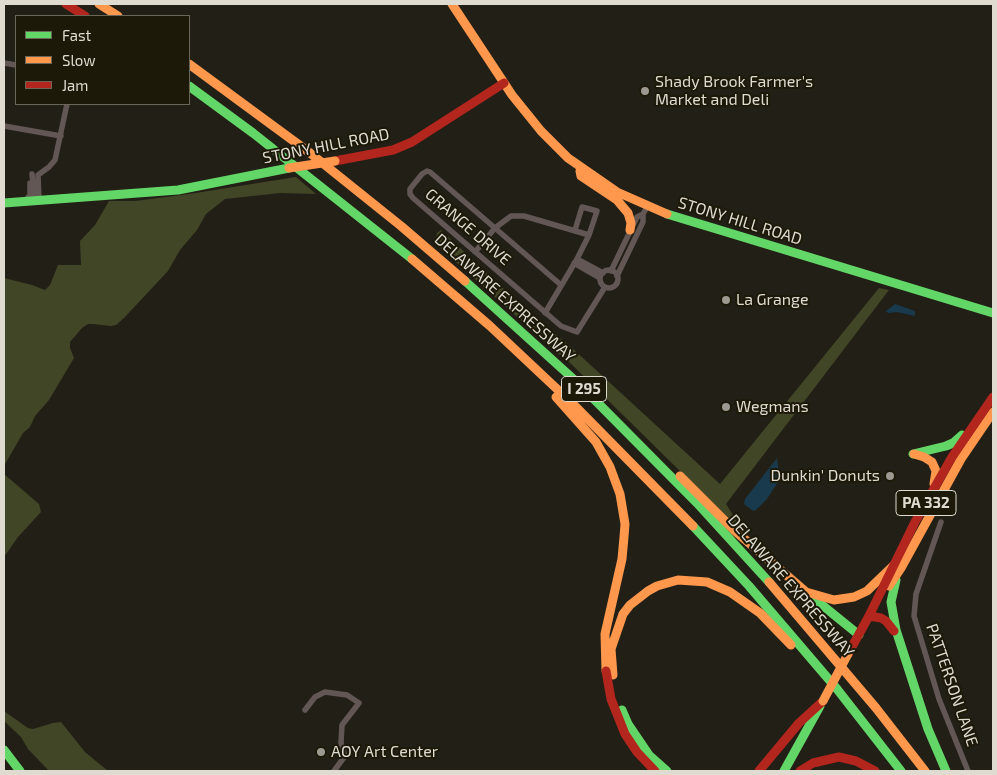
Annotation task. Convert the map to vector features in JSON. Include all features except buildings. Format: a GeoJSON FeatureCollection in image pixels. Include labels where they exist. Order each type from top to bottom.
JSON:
{"type":"FeatureCollection","features":[{"type":"Feature","properties":{"kind":"main road"},"geometry":{"type":"LineString","coordinates":[[66,4],[83,15]]}},
{"type":"Feature","properties":{"kind":"main road"},"geometry":{"type":"LineString","coordinates":[[99,4],[116,15]]}},
{"type":"Feature","properties":{"kind":"main road"},"geometry":{"type":"LineString","coordinates":[[452,4],[504,83]]}},
{"type":"Feature","properties":{"kind":"main road","name":"DELAWARE EXPRESSWAY"},"geometry":{"type":"LineString","coordinates":[[190,65],[310,153],[414,237],[529,337],[616,420],[697,503],[792,607],[876,708],[925,771]]}},
{"type":"Feature","properties":{"kind":"main road","name":"STONY HILL ROAD"},"geometry":{"type":"LineString","coordinates":[[4,203],[178,190],[392,150],[412,142],[504,83],[522,110],[541,132],[579,166],[645,210],[669,215],[993,313]]}},
{"type":"Feature","properties":{"kind":"main road","name":"DELAWARE EXPRESSWAY"},"geometry":{"type":"LineString","coordinates":[[190,87],[349,207],[490,326],[614,444],[749,586],[902,771]]}},
{"type":"Feature","properties":{"kind":"main road"},"geometry":{"type":"LineString","coordinates":[[579,166],[581,176],[617,200],[628,213],[631,222],[630,230]]}},
{"type":"Feature","properties":{"kind":"main road"},"geometry":{"type":"LineString","coordinates":[[349,207],[471,315],[529,370],[586,429],[604,454],[616,479],[624,524],[622,559],[605,634],[604,659],[608,686],[615,712],[630,743],[644,761],[655,771]]}},
{"type":"Feature","properties":{"kind":"main road"},"geometry":{"type":"LineString","coordinates":[[932,492],[936,471],[932,462],[924,457],[913,454],[946,446],[954,442],[985,402],[993,396]]}},
{"type":"Feature","properties":{"kind":"main road","name":"PA 332"},"geometry":{"type":"LineString","coordinates":[[896,567],[932,492],[974,423],[993,396]]}},
{"type":"Feature","properties":{"kind":"main road","name":"PA 332"},"geometry":{"type":"LineString","coordinates":[[784,771],[896,567],[961,459],[993,412]]}},
{"type":"Feature","properties":{"kind":"main road"},"geometry":{"type":"LineString","coordinates":[[616,420],[660,455],[734,530],[859,635]]}},
{"type":"Feature","properties":{"kind":"main road"},"geometry":{"type":"LineString","coordinates":[[806,592],[834,600],[854,597],[868,591],[896,567]]}},
{"type":"Feature","properties":{"kind":"main road"},"geometry":{"type":"LineString","coordinates":[[896,567],[891,602],[898,638],[928,729],[946,771]]}},
{"type":"Feature","properties":{"kind":"main road"},"geometry":{"type":"LineString","coordinates":[[667,771],[649,755],[623,714],[614,680],[611,650],[614,632],[630,605],[648,591],[667,582],[688,580],[707,582],[745,601],[789,642],[841,702],[856,714]]}},
{"type":"Feature","properties":{"kind":"main road"},"geometry":{"type":"LineString","coordinates":[[869,616],[877,616],[886,621],[898,638]]}},
{"type":"Feature","properties":{"kind":"main road"},"geometry":{"type":"LineString","coordinates":[[760,771],[799,723],[823,701]]}},
{"type":"Feature","properties":{"kind":"main road"},"geometry":{"type":"LineString","coordinates":[[4,750],[20,771]]}},
{"type":"Feature","properties":{"kind":"main road"},"geometry":{"type":"LineString","coordinates":[[800,771],[822,760],[839,758],[856,761],[875,771]]}},
{"type":"Feature","properties":{"kind":"street"},"geometry":{"type":"LineString","coordinates":[[33,201],[30,195],[30,182],[35,175],[52,164],[68,105]]}},
{"type":"Feature","properties":{"kind":"street"},"geometry":{"type":"LineString","coordinates":[[4,126],[61,136]]}},
{"type":"Feature","properties":{"kind":"street","name":"GRANGE DRIVE"},"geometry":{"type":"LineString","coordinates":[[561,285],[430,172],[426,171],[422,174],[410,189],[410,194],[561,326],[577,332],[605,287]]}},
{"type":"Feature","properties":{"kind":"street"},"geometry":{"type":"LineString","coordinates":[[33,201],[35,175]]}},
{"type":"Feature","properties":{"kind":"street"},"geometry":{"type":"LineString","coordinates":[[545,313],[576,261],[589,235],[597,211],[582,207],[575,230]]}},
{"type":"Feature","properties":{"kind":"street"},"geometry":{"type":"LineString","coordinates":[[576,261],[601,275],[612,271],[637,217],[645,210]]}},
{"type":"Feature","properties":{"kind":"street"},"geometry":{"type":"LineString","coordinates":[[601,275],[601,283],[605,287],[613,286],[617,282],[617,276],[643,222],[645,210]]}},
{"type":"Feature","properties":{"kind":"street"},"geometry":{"type":"LineString","coordinates":[[475,252],[495,228],[511,216],[524,216],[589,235]]}},
{"type":"Feature","properties":{"kind":"street"},"geometry":{"type":"LineString","coordinates":[[612,271],[617,276]]}},
{"type":"Feature","properties":{"kind":"street","name":"PATTERSON LANE"},"geometry":{"type":"LineString","coordinates":[[941,522],[916,594],[914,616],[939,699],[968,771]]}},
{"type":"Feature","properties":{"kind":"street"},"geometry":{"type":"LineString","coordinates":[[305,710],[314,698],[324,692],[347,695],[359,703],[342,725],[340,743],[345,756],[334,771]]}},
{"type":"Feature","properties":{"kind":"green space"},"geometry":{"type":"Polygon","coordinates":[[[296,177],[316,194],[280,193],[225,199],[206,214],[197,230],[180,250],[168,271],[124,318],[116,325],[88,324],[82,328],[70,342],[74,358],[49,400],[35,416],[30,427],[23,433],[4,466],[4,278],[45,290],[50,285],[58,265],[81,265],[80,241],[95,225],[109,201],[135,201],[296,177]]]}},
{"type":"Feature","properties":{"kind":"green space"},"geometry":{"type":"Polygon","coordinates":[[[441,230],[523,307],[571,347],[720,484],[879,288],[889,290],[726,504],[746,536],[564,357],[557,353],[435,243],[437,233],[441,230]]]}},
{"type":"Feature","properties":{"kind":"green space"},"geometry":{"type":"Polygon","coordinates":[[[4,474],[39,504],[41,512],[18,537],[4,557],[4,474]]]}},
{"type":"Feature","properties":{"kind":"green space"},"geometry":{"type":"Polygon","coordinates":[[[4,711],[28,728],[33,729],[61,722],[85,752],[108,771],[49,771],[28,749],[21,737],[4,721],[4,711]]]}},
{"type":"Feature","properties":{"kind":"water"},"geometry":{"type":"Polygon","coordinates":[[[895,304],[915,311],[915,316],[897,312],[888,313],[886,311],[895,304]]]}},
{"type":"Feature","properties":{"kind":"water"},"geometry":{"type":"Polygon","coordinates":[[[777,458],[778,482],[767,499],[753,511],[744,504],[745,499],[777,458]]]}},
{"type":"Feature","properties":{"kind":"traffic: fast"},"geometry":{"type":"LineString","coordinates":[[190,87],[253,133],[412,259]]}},
{"type":"Feature","properties":{"kind":"traffic: fast"},"geometry":{"type":"LineString","coordinates":[[4,203],[178,190],[289,168]]}},
{"type":"Feature","properties":{"kind":"traffic: fast"},"geometry":{"type":"LineString","coordinates":[[667,214],[993,313]]}},
{"type":"Feature","properties":{"kind":"traffic: fast"},"geometry":{"type":"LineString","coordinates":[[465,281],[580,385],[697,503],[769,582]]}},
{"type":"Feature","properties":{"kind":"traffic: fast"},"geometry":{"type":"LineString","coordinates":[[913,454],[946,446],[962,435]]}},
{"type":"Feature","properties":{"kind":"traffic: fast"},"geometry":{"type":"LineString","coordinates":[[693,526],[749,586],[837,689],[901,771]]}},
{"type":"Feature","properties":{"kind":"traffic: fast"},"geometry":{"type":"LineString","coordinates":[[896,580],[891,602],[896,630],[928,729],[946,771]]}},
{"type":"Feature","properties":{"kind":"traffic: fast"},"geometry":{"type":"LineString","coordinates":[[811,596],[859,635]]}},
{"type":"Feature","properties":{"kind":"traffic: fast"},"geometry":{"type":"LineString","coordinates":[[784,771],[820,706]]}},
{"type":"Feature","properties":{"kind":"traffic: fast"},"geometry":{"type":"LineString","coordinates":[[622,710],[628,724],[649,755],[667,771]]}},
{"type":"Feature","properties":{"kind":"traffic: fast"},"geometry":{"type":"LineString","coordinates":[[4,750],[20,771]]}},
{"type":"Feature","properties":{"kind":"traffic: slow"},"geometry":{"type":"LineString","coordinates":[[99,4],[116,15]]}},
{"type":"Feature","properties":{"kind":"traffic: slow"},"geometry":{"type":"LineString","coordinates":[[452,4],[512,95],[541,131],[568,158],[617,192],[667,214]]}},
{"type":"Feature","properties":{"kind":"traffic: slow"},"geometry":{"type":"LineString","coordinates":[[190,65],[310,153],[401,226],[465,281]]}},
{"type":"Feature","properties":{"kind":"traffic: slow"},"geometry":{"type":"LineString","coordinates":[[289,168],[335,161]]}},
{"type":"Feature","properties":{"kind":"traffic: slow"},"geometry":{"type":"LineString","coordinates":[[580,171],[581,176],[617,200],[628,213],[631,223],[630,230]]}},
{"type":"Feature","properties":{"kind":"traffic: slow"},"geometry":{"type":"LineString","coordinates":[[412,259],[490,326],[574,405],[693,526]]}},
{"type":"Feature","properties":{"kind":"traffic: slow"},"geometry":{"type":"LineString","coordinates":[[556,397],[596,442],[610,467],[620,494],[625,524],[624,537],[622,559],[605,634],[606,671]]}},
{"type":"Feature","properties":{"kind":"traffic: slow"},"geometry":{"type":"LineString","coordinates":[[889,586],[901,568],[961,459],[993,412]]}},
{"type":"Feature","properties":{"kind":"traffic: slow"},"geometry":{"type":"LineString","coordinates":[[914,454],[932,462],[936,471],[934,484]]}},
{"type":"Feature","properties":{"kind":"traffic: slow"},"geometry":{"type":"LineString","coordinates":[[680,476],[734,530],[806,592],[834,600],[854,597],[867,591],[893,566]]}},
{"type":"Feature","properties":{"kind":"traffic: slow"},"geometry":{"type":"LineString","coordinates":[[613,675],[611,649],[623,614],[630,605],[648,591],[657,586],[678,580],[707,582],[730,592],[760,613],[791,645]]}},
{"type":"Feature","properties":{"kind":"traffic: slow"},"geometry":{"type":"LineString","coordinates":[[769,582],[876,708],[925,771]]}},
{"type":"Feature","properties":{"kind":"traffic: slow"},"geometry":{"type":"LineString","coordinates":[[823,701],[848,654]]}},
{"type":"Feature","properties":{"kind":"traffic: jam"},"geometry":{"type":"LineString","coordinates":[[66,4],[83,15]]}},
{"type":"Feature","properties":{"kind":"traffic: jam"},"geometry":{"type":"LineString","coordinates":[[335,161],[393,150],[412,142],[504,83]]}},
{"type":"Feature","properties":{"kind":"traffic: jam"},"geometry":{"type":"LineString","coordinates":[[848,654],[869,616],[915,522],[952,457],[993,397]]}},
{"type":"Feature","properties":{"kind":"traffic: jam"},"geometry":{"type":"LineString","coordinates":[[869,616],[881,618],[894,631]]}},
{"type":"Feature","properties":{"kind":"traffic: jam"},"geometry":{"type":"LineString","coordinates":[[606,671],[611,699],[625,734],[637,752],[655,771]]}},
{"type":"Feature","properties":{"kind":"traffic: jam"},"geometry":{"type":"LineString","coordinates":[[759,771],[799,723],[823,701]]}},
{"type":"Feature","properties":{"kind":"traffic: jam"},"geometry":{"type":"LineString","coordinates":[[800,771],[813,763],[839,757],[856,761],[875,771]]}},
{"type":"Feature","properties":{"kind":"place","name":"Shady Brook Farmer's Market and Deli"},"geometry":{"type":"Point","coordinates":[645,91]}},
{"type":"Feature","properties":{"kind":"place","name":"La Grange"},"geometry":{"type":"Point","coordinates":[726,300]}},
{"type":"Feature","properties":{"kind":"place","name":"Wegmans"},"geometry":{"type":"Point","coordinates":[726,407]}},
{"type":"Feature","properties":{"kind":"place","name":"Dunkin' Donuts"},"geometry":{"type":"Point","coordinates":[890,476]}},
{"type":"Feature","properties":{"kind":"place","name":"AOY Art Center"},"geometry":{"type":"Point","coordinates":[321,752]}}]}
